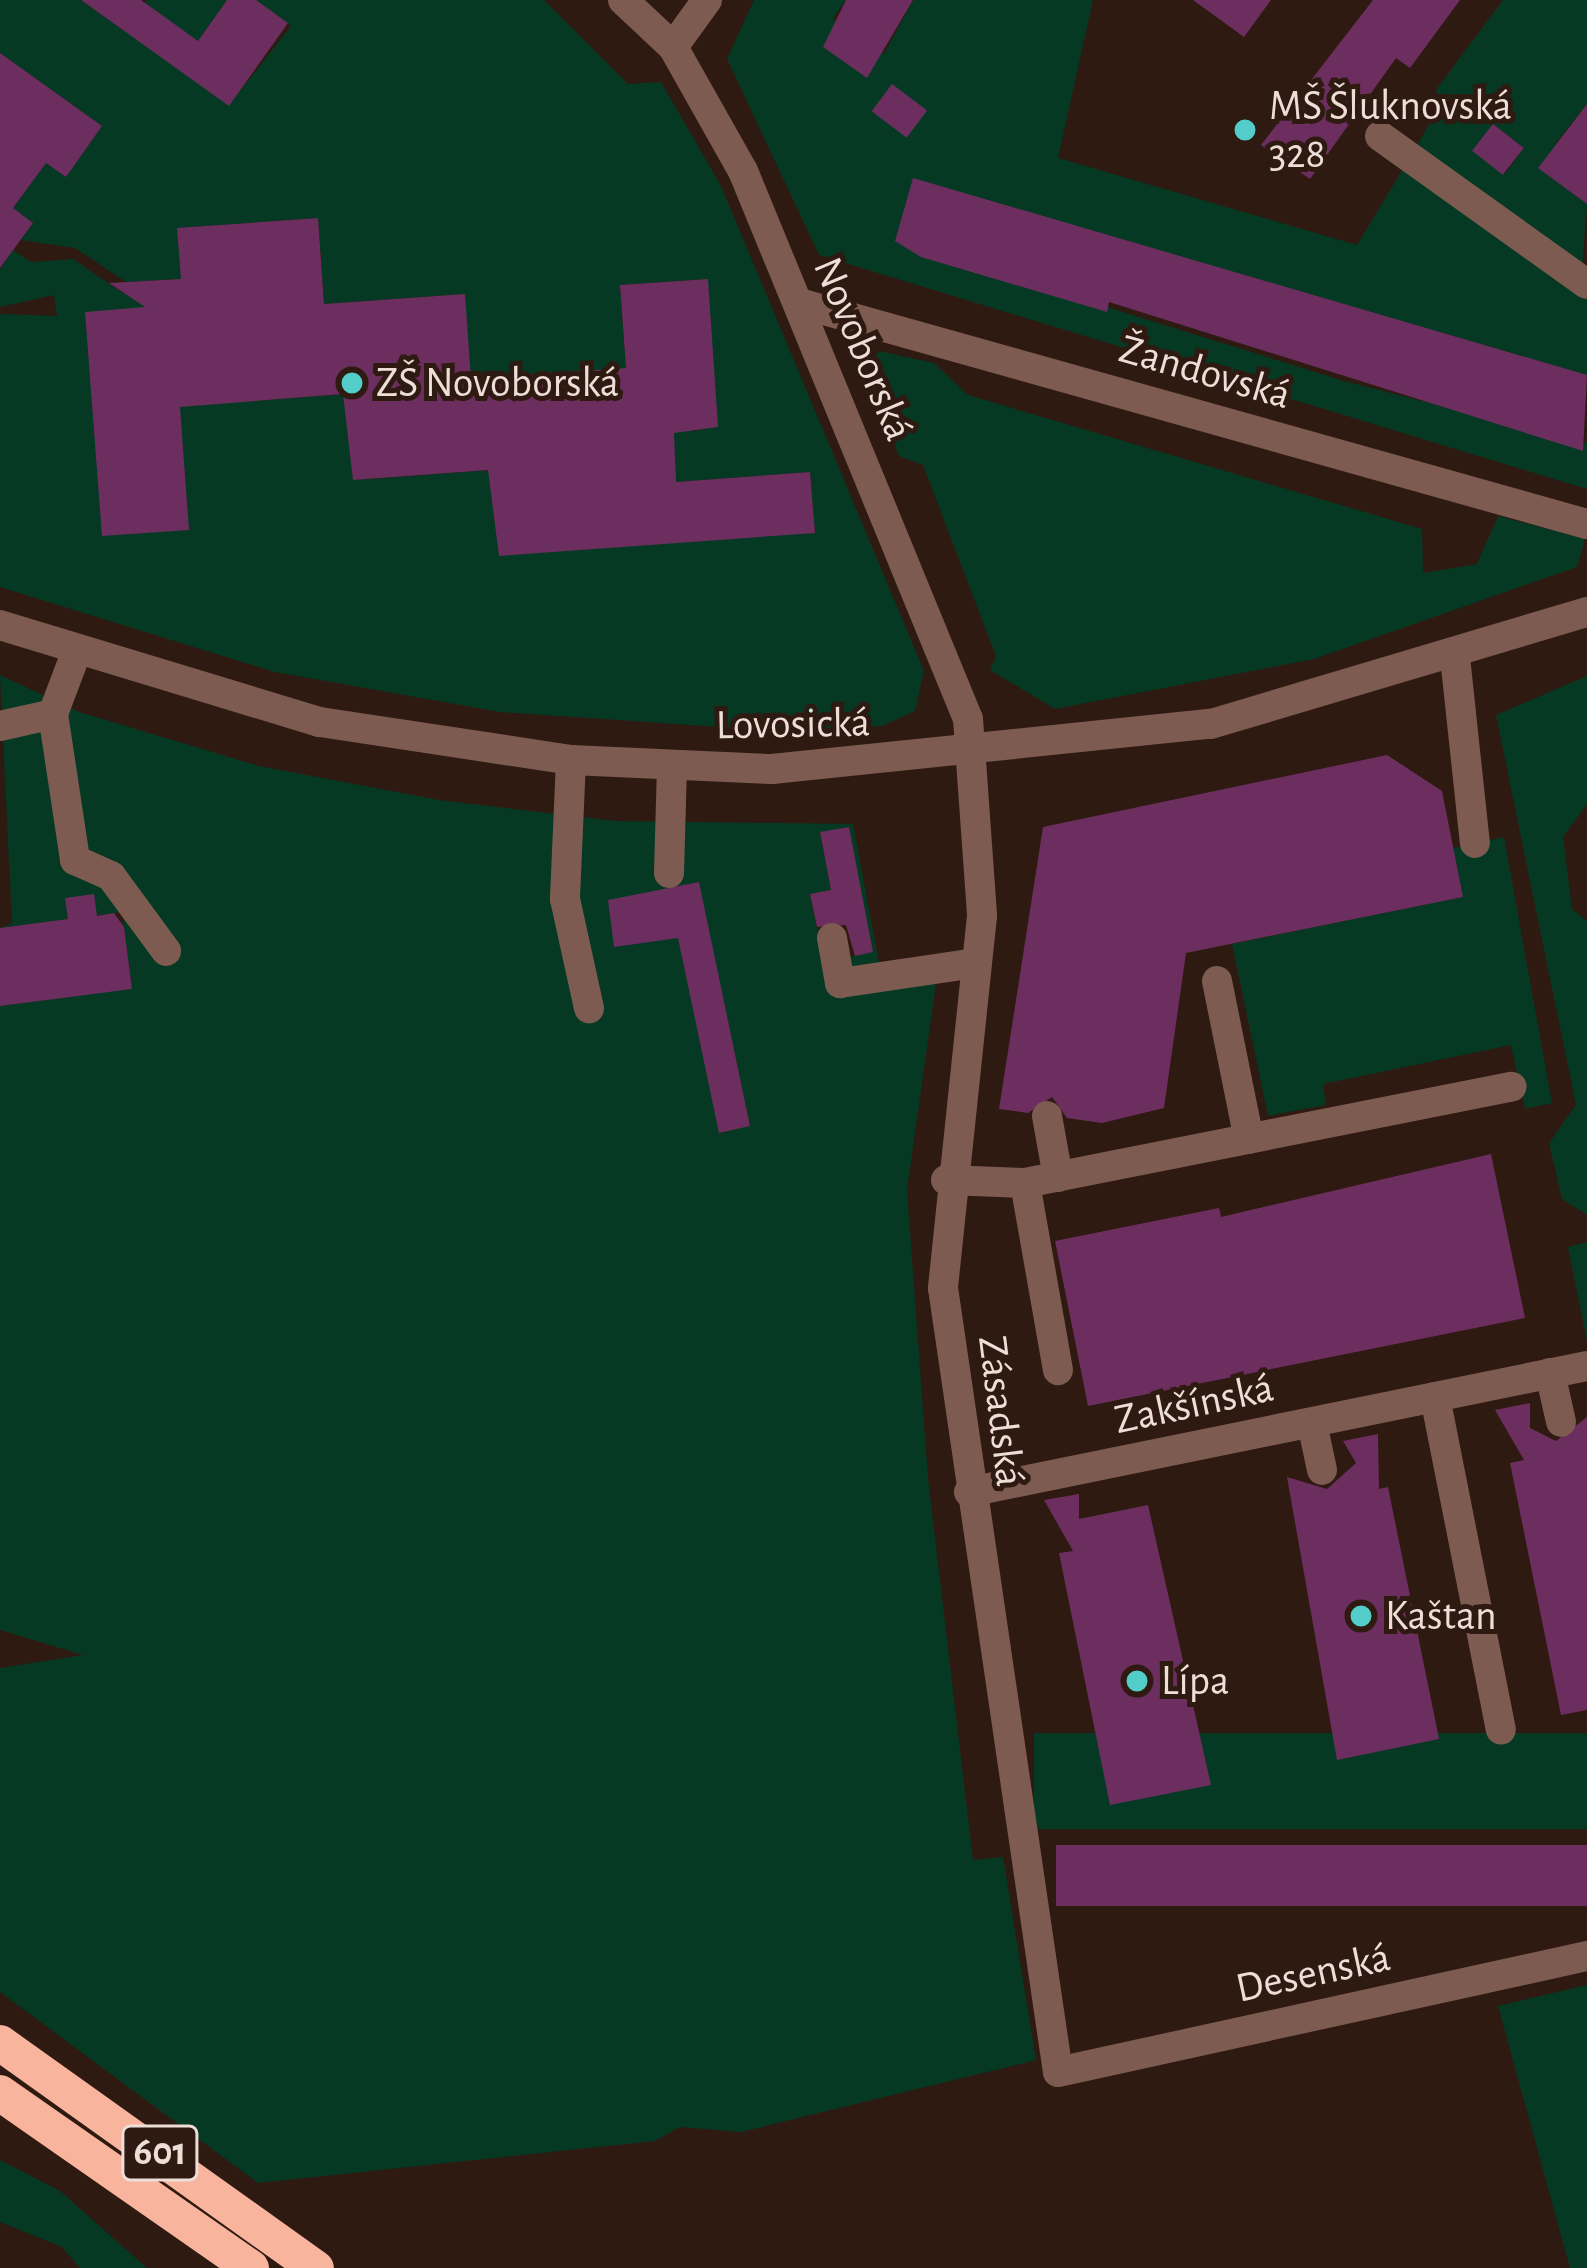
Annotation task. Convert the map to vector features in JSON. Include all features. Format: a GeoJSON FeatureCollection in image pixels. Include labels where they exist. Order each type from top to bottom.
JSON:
{"type":"FeatureCollection","features":[{"type":"Feature","properties":{"kind":"highway","name":"601"},"geometry":{"type":"LineString","coordinates":[[0,2043],[316,2268]]}},
{"type":"Feature","properties":{"kind":"highway","name":"601"},"geometry":{"type":"LineString","coordinates":[[0,2093],[250,2268]]}},
{"type":"Feature","properties":{"kind":"street","name":"Novoborská"},"geometry":{"type":"LineString","coordinates":[[623,0],[673,47],[800,303],[957,685],[975,757]]}},
{"type":"Feature","properties":{"kind":"street"},"geometry":{"type":"LineString","coordinates":[[673,47],[707,0]]}},
{"type":"Feature","properties":{"kind":"street"},"geometry":{"type":"LineString","coordinates":[[1380,136],[1587,284]]}},
{"type":"Feature","properties":{"kind":"street","name":"Žandovská"},"geometry":{"type":"LineString","coordinates":[[800,303],[1587,524]]}},
{"type":"Feature","properties":{"kind":"street","name":"Lovosická"},"geometry":{"type":"LineString","coordinates":[[0,625],[76,653],[320,722],[571,760],[672,768],[975,757],[1211,724],[1456,657],[1587,612]]}},
{"type":"Feature","properties":{"kind":"street"},"geometry":{"type":"LineString","coordinates":[[76,653],[53,714],[75,860],[111,876],[166,951]]}},
{"type":"Feature","properties":{"kind":"street"},"geometry":{"type":"LineString","coordinates":[[1456,657],[1475,843]]}},
{"type":"Feature","properties":{"kind":"street"},"geometry":{"type":"LineString","coordinates":[[0,726],[53,714]]}},
{"type":"Feature","properties":{"kind":"street","name":"Zásadská"},"geometry":{"type":"LineString","coordinates":[[975,757],[984,872],[946,1180],[943,1288],[969,1492],[1058,2072]]}},
{"type":"Feature","properties":{"kind":"street"},"geometry":{"type":"LineString","coordinates":[[571,760],[565,899],[589,1008]]}},
{"type":"Feature","properties":{"kind":"street"},"geometry":{"type":"LineString","coordinates":[[669,872],[672,768]]}},
{"type":"Feature","properties":{"kind":"street"},"geometry":{"type":"LineString","coordinates":[[832,938],[840,983],[976,963]]}},
{"type":"Feature","properties":{"kind":"street"},"geometry":{"type":"LineString","coordinates":[[1217,982],[1250,1139]]}},
{"type":"Feature","properties":{"kind":"street"},"geometry":{"type":"LineString","coordinates":[[946,1180],[1024,1183],[1512,1087]]}},
{"type":"Feature","properties":{"kind":"street"},"geometry":{"type":"LineString","coordinates":[[1047,1116],[1058,1177]]}},
{"type":"Feature","properties":{"kind":"street"},"geometry":{"type":"LineString","coordinates":[[1024,1183],[1058,1370]]}},
{"type":"Feature","properties":{"kind":"street","name":"Zakšínská"},"geometry":{"type":"LineString","coordinates":[[969,1492],[1587,1366]]}},
{"type":"Feature","properties":{"kind":"street"},"geometry":{"type":"LineString","coordinates":[[1550,1373],[1561,1422]]}},
{"type":"Feature","properties":{"kind":"street"},"geometry":{"type":"LineString","coordinates":[[1435,1397],[1501,1730]]}},
{"type":"Feature","properties":{"kind":"street"},"geometry":{"type":"LineString","coordinates":[[1312,1423],[1322,1470]]}},
{"type":"Feature","properties":{"kind":"street","name":"Desenská"},"geometry":{"type":"LineString","coordinates":[[1058,2072],[1587,1956]]}},
{"type":"Feature","properties":{"kind":"green space"},"geometry":{"type":"Polygon","coordinates":[[[0,0],[81,0],[124,31],[147,0],[227,0],[198,41],[229,105],[291,26],[256,0],[544,0],[628,84],[661,82],[721,186],[924,671],[915,711],[882,726],[765,730],[500,712],[275,672],[0,587],[0,314],[57,316],[54,295],[0,307],[0,269],[13,250],[31,262],[73,259],[123,293],[192,289],[192,278],[126,282],[75,248],[21,240],[33,223],[13,208],[46,163],[66,177],[102,126],[0,53],[0,0]],[[318,218],[178,228],[181,274],[198,274],[179,390],[208,404],[348,394],[353,480],[493,470],[499,555],[815,532],[810,472],[620,486],[674,430],[697,431],[707,279],[620,285],[628,399],[612,369],[471,379],[464,294],[324,304],[318,218]]]}},
{"type":"Feature","properties":{"kind":"green space"},"geometry":{"type":"Polygon","coordinates":[[[754,0],[846,0],[833,18],[884,54],[913,0],[1093,0],[1058,158],[1357,245],[1406,164],[1587,294],[1587,375],[914,179],[895,241],[1344,381],[1587,443],[1587,489],[819,255],[727,59],[754,0]]]}},
{"type":"Feature","properties":{"kind":"green space"},"geometry":{"type":"Polygon","coordinates":[[[1503,0],[1587,0],[1587,104],[1555,144],[1587,204],[1582,270],[1414,150],[1441,104],[1436,90],[1503,0]],[[1494,125],[1474,152],[1505,174],[1524,148],[1494,125]]]}},
{"type":"Feature","properties":{"kind":"green space"},"geometry":{"type":"Polygon","coordinates":[[[879,351],[934,363],[968,395],[1422,529],[1423,573],[1477,564],[1498,516],[1585,539],[1577,567],[1314,659],[1055,709],[990,670],[996,656],[923,465],[899,456],[865,372],[879,351]]]}},
{"type":"Feature","properties":{"kind":"green space"},"geometry":{"type":"Polygon","coordinates":[[[0,675],[79,712],[259,766],[439,800],[615,821],[853,824],[883,984],[937,976],[907,1190],[928,1479],[973,1860],[1003,1857],[1036,2060],[741,2132],[680,2127],[655,2141],[258,2183],[0,1992],[0,1668],[83,1655],[0,1630],[0,1006],[132,988],[122,912],[0,928],[12,923],[0,675]],[[848,827],[820,833],[831,890],[810,895],[817,929],[837,926],[844,958],[872,952],[848,827]],[[698,882],[668,889],[720,1133],[750,1125],[698,882]]]}},
{"type":"Feature","properties":{"kind":"green space"},"geometry":{"type":"Polygon","coordinates":[[[1587,676],[1587,804],[1563,837],[1572,909],[1587,921],[1587,1215],[1562,1199],[1549,1143],[1576,1105],[1496,715],[1587,676]]]}},
{"type":"Feature","properties":{"kind":"green space"},"geometry":{"type":"Polygon","coordinates":[[[1504,837],[1552,1103],[1525,1109],[1511,1045],[1323,1084],[1326,1105],[1268,1116],[1232,944],[1462,897],[1453,848],[1504,837]]]}},
{"type":"Feature","properties":{"kind":"green space"},"geometry":{"type":"Polygon","coordinates":[[[1587,1242],[1587,1341],[1568,1247],[1587,1242]]]}},
{"type":"Feature","properties":{"kind":"green space"},"geometry":{"type":"Polygon","coordinates":[[[1034,1733],[1587,1733],[1587,1829],[1034,1829],[1034,1733]]]}},
{"type":"Feature","properties":{"kind":"green space"},"geometry":{"type":"Polygon","coordinates":[[[1587,1985],[1587,2268],[1570,2268],[1498,2006],[1587,1985]]]}},
{"type":"Feature","properties":{"kind":"green space"},"geometry":{"type":"Polygon","coordinates":[[[0,2160],[60,2191],[147,2268],[80,2268],[62,2247],[0,2222],[0,2160]]]}},
{"type":"Feature","properties":{"kind":"building"},"geometry":{"type":"Polygon","coordinates":[[[81,0],[141,0],[198,41],[227,0],[256,0],[288,23],[229,106],[81,0]]]}},
{"type":"Feature","properties":{"kind":"building"},"geometry":{"type":"Polygon","coordinates":[[[846,0],[913,0],[867,78],[823,47],[846,0]]]}},
{"type":"Feature","properties":{"kind":"building"},"geometry":{"type":"Polygon","coordinates":[[[1193,0],[1271,0],[1244,37],[1193,0]]]}},
{"type":"Feature","properties":{"kind":"building"},"geometry":{"type":"Polygon","coordinates":[[[1373,0],[1460,0],[1410,68],[1396,58],[1310,179],[1261,145],[1373,0]]]}},
{"type":"Feature","properties":{"kind":"building"},"geometry":{"type":"Polygon","coordinates":[[[0,53],[102,126],[66,177],[46,163],[13,208],[33,223],[0,268],[0,53]]]}},
{"type":"Feature","properties":{"kind":"building"},"geometry":{"type":"Polygon","coordinates":[[[892,84],[927,110],[907,138],[872,111],[892,84]]]}},
{"type":"Feature","properties":{"kind":"building"},"geometry":{"type":"Polygon","coordinates":[[[1587,104],[1587,204],[1538,168],[1587,104]]]}},
{"type":"Feature","properties":{"kind":"building"},"geometry":{"type":"Polygon","coordinates":[[[1493,124],[1524,148],[1503,175],[1472,151],[1493,124]]]}},
{"type":"Feature","properties":{"kind":"building"},"geometry":{"type":"Polygon","coordinates":[[[913,178],[1587,375],[1583,451],[1109,302],[1107,312],[921,257],[895,241],[913,178]]]}},
{"type":"Feature","properties":{"kind":"building","name":"ZŠ Novoborská"},"geometry":{"type":"Polygon","coordinates":[[[318,218],[324,304],[465,294],[471,379],[626,368],[620,285],[708,279],[718,427],[674,433],[676,482],[810,472],[815,533],[499,556],[488,470],[353,480],[343,394],[180,407],[189,530],[102,536],[85,312],[145,307],[109,283],[181,279],[177,228],[318,218]]]}},
{"type":"Feature","properties":{"kind":"building"},"geometry":{"type":"Polygon","coordinates":[[[1387,755],[1442,791],[1463,897],[1186,953],[1164,1108],[1102,1123],[1067,1118],[1052,1097],[1028,1113],[999,1109],[1043,827],[1387,755]]]}},
{"type":"Feature","properties":{"kind":"building"},"geometry":{"type":"Polygon","coordinates":[[[849,827],[873,952],[855,956],[846,925],[817,927],[810,894],[831,890],[820,832],[849,827]]]}},
{"type":"Feature","properties":{"kind":"building"},"geometry":{"type":"Polygon","coordinates":[[[699,882],[750,1126],[719,1133],[678,938],[614,947],[608,900],[699,882]]]}},
{"type":"Feature","properties":{"kind":"building"},"geometry":{"type":"Polygon","coordinates":[[[94,894],[97,916],[114,913],[124,927],[132,989],[0,1006],[0,928],[68,919],[65,898],[94,894]]]}},
{"type":"Feature","properties":{"kind":"building"},"geometry":{"type":"Polygon","coordinates":[[[1491,1154],[1525,1318],[1088,1406],[1055,1241],[1219,1208],[1221,1217],[1491,1154]]]}},
{"type":"Feature","properties":{"kind":"building"},"geometry":{"type":"Polygon","coordinates":[[[1530,1403],[1530,1428],[1556,1441],[1587,1417],[1587,1710],[1561,1715],[1510,1463],[1524,1460],[1495,1410],[1530,1403]]]}},
{"type":"Feature","properties":{"kind":"building","name":"Kaštan"},"geometry":{"type":"Polygon","coordinates":[[[1378,1434],[1379,1489],[1388,1487],[1439,1739],[1337,1760],[1287,1477],[1327,1489],[1356,1463],[1343,1441],[1378,1434]]]}},
{"type":"Feature","properties":{"kind":"building","name":"Lípa"},"geometry":{"type":"Polygon","coordinates":[[[1079,1494],[1079,1519],[1148,1505],[1211,1785],[1110,1805],[1059,1553],[1073,1551],[1044,1500],[1079,1494]]]}},
{"type":"Feature","properties":{"kind":"building"},"geometry":{"type":"Polygon","coordinates":[[[1056,1845],[1587,1845],[1587,1906],[1056,1906],[1056,1845]]]}},
{"type":"Feature","properties":{"kind":"place","name":"MŠ Šluknovská 328"},"geometry":{"type":"Point","coordinates":[1245,130]}},
{"type":"Feature","properties":{"kind":"place","name":"ZŠ Novoborská"},"geometry":{"type":"Point","coordinates":[352,383]}},
{"type":"Feature","properties":{"kind":"place","name":"Kaštan"},"geometry":{"type":"Point","coordinates":[1361,1616]}},
{"type":"Feature","properties":{"kind":"place","name":"Lípa"},"geometry":{"type":"Point","coordinates":[1137,1681]}}]}
